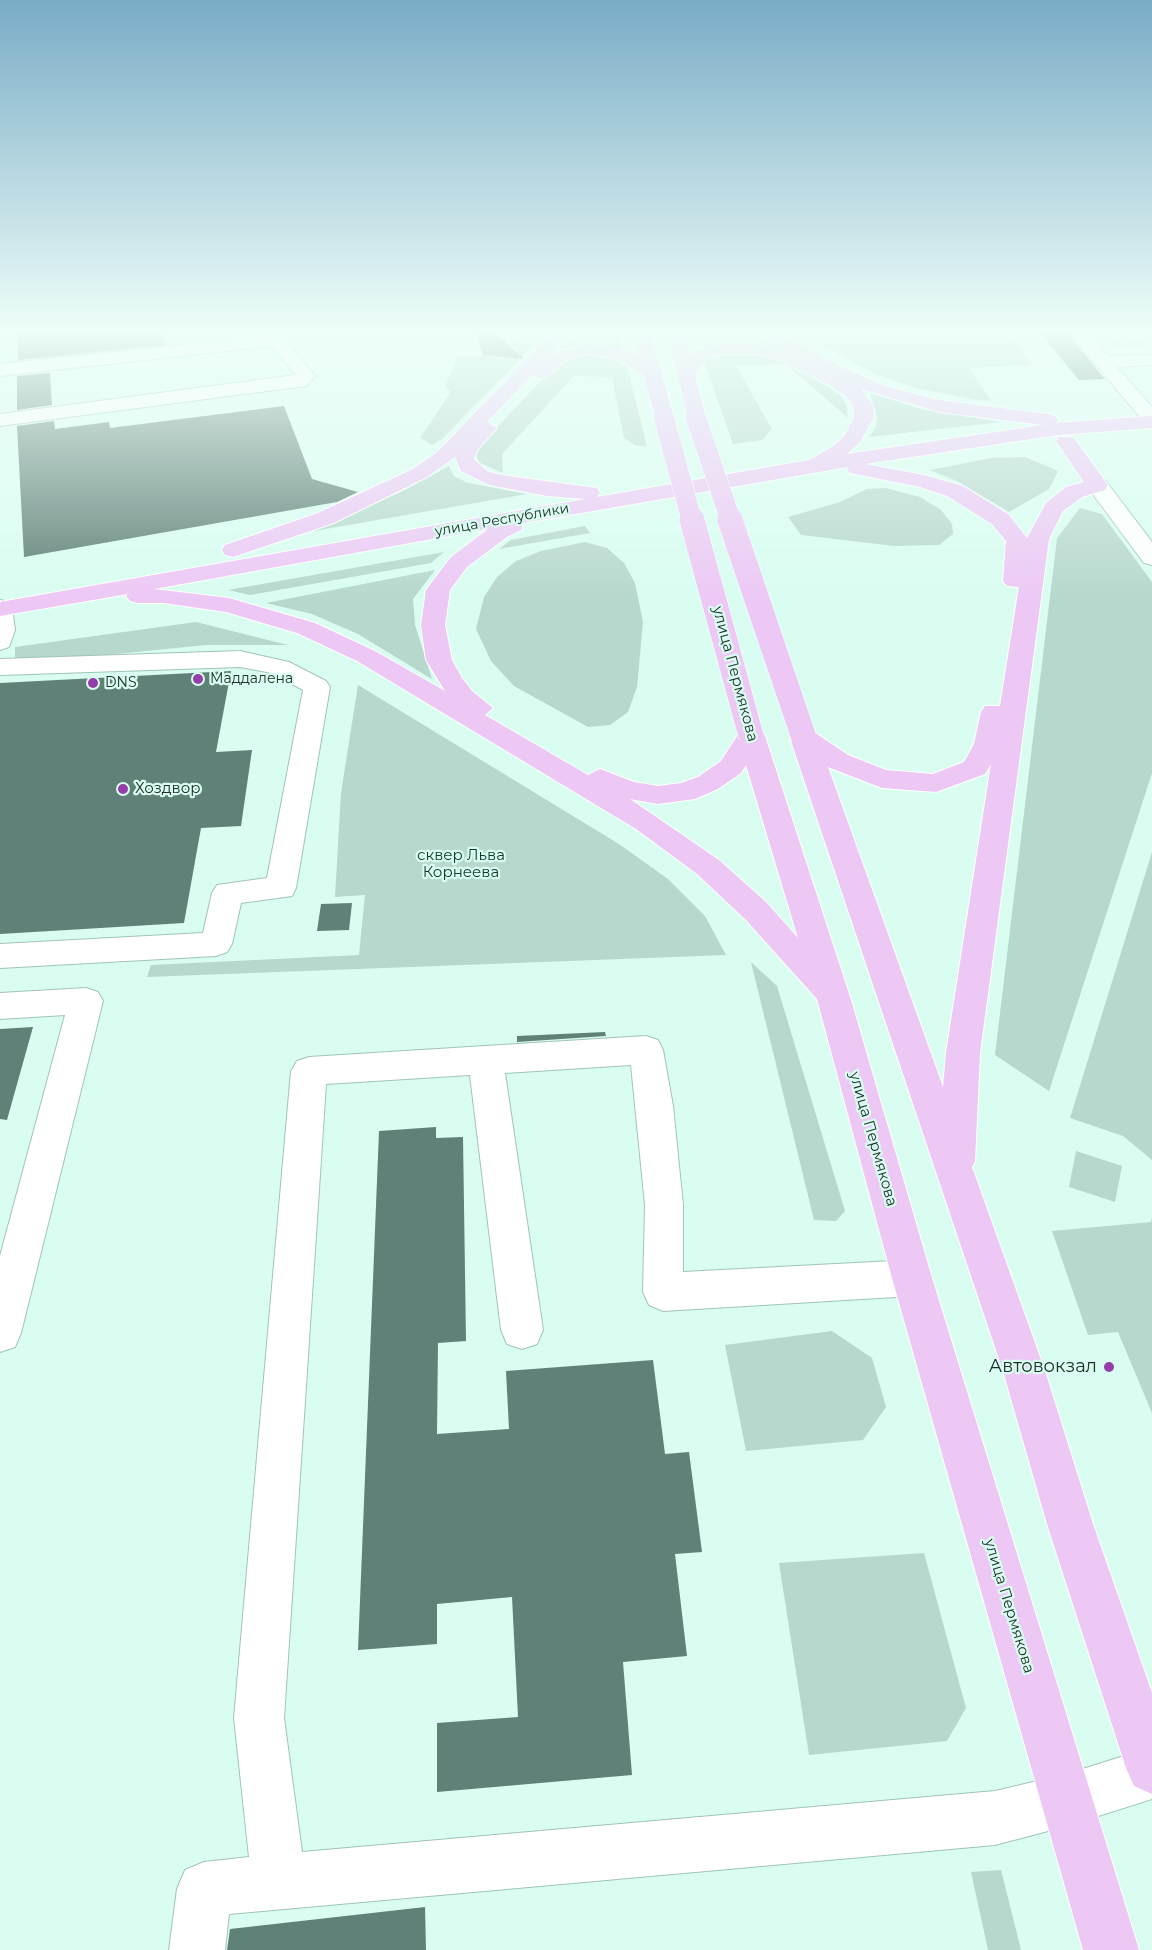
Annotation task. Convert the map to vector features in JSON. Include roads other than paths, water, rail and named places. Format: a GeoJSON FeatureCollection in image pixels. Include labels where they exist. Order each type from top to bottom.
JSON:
{"type":"FeatureCollection","features":[{"type":"Feature","properties":{"kind":"main road"},"geometry":{"type":"LineString","coordinates":[[146,582],[326,518],[420,473],[443,457],[479,419]]}},
{"type":"Feature","properties":{"kind":"main road"},"geometry":{"type":"LineString","coordinates":[[496,419],[469,447],[464,459],[468,467],[496,481],[547,490],[641,494]]}},
{"type":"Feature","properties":{"kind":"main road","name":"улица Пермякова"},"geometry":{"type":"LineString","coordinates":[[664,419],[751,736],[834,1000],[912,1278],[1111,1950]]}},
{"type":"Feature","properties":{"kind":"main road"},"geometry":{"type":"LineString","coordinates":[[696,419],[804,738],[1024,1371],[1070,1524],[1152,1770]]}},
{"type":"Feature","properties":{"kind":"main road"},"geometry":{"type":"LineString","coordinates":[[804,467],[839,451],[853,438],[863,419]]}},
{"type":"Feature","properties":{"kind":"main road"},"geometry":{"type":"LineString","coordinates":[[1081,419],[1147,421]]}},
{"type":"Feature","properties":{"kind":"main road","name":"улица Республики"},"geometry":{"type":"LineString","coordinates":[[0,609],[804,467],[1005,439],[1058,429],[1147,421]]}},
{"type":"Feature","properties":{"kind":"main road","name":"улица Республики"},"geometry":{"type":"LineString","coordinates":[[1005,439],[1066,441],[1152,437]]}},
{"type":"Feature","properties":{"kind":"main road"},"geometry":{"type":"LineString","coordinates":[[956,1174],[963,1053],[1038,539],[1054,508],[1074,492],[1097,485],[1066,441]]}},
{"type":"Feature","properties":{"kind":"main road"},"geometry":{"type":"LineString","coordinates":[[804,467],[884,472],[955,491],[1000,519],[1017,540],[1018,557],[988,744],[975,768],[936,783],[882,779],[838,761],[804,738]]}},
{"type":"Feature","properties":{"kind":"main road"},"geometry":{"type":"LineString","coordinates":[[532,515],[499,532],[479,546],[459,562],[438,590],[433,626],[439,660],[450,681],[464,698],[507,726],[597,777],[628,790],[658,795],[685,792],[708,783],[731,767],[751,736]]}},
{"type":"Feature","properties":{"kind":"main road"},"geometry":{"type":"LineString","coordinates":[[64,597],[164,596],[229,605],[306,628],[366,656],[646,822],[708,867],[756,911],[834,1000]]}},
{"type":"Feature","properties":{"kind":"street"},"geometry":{"type":"LineString","coordinates":[[1097,485],[1150,552]]}},
{"type":"Feature","properties":{"kind":"street"},"geometry":{"type":"LineString","coordinates":[[0,609],[3,630],[0,642]]}},
{"type":"Feature","properties":{"kind":"street"},"geometry":{"type":"LineString","coordinates":[[0,667],[240,659],[280,667],[317,687],[280,888],[228,892],[216,945],[0,956]]}},
{"type":"Feature","properties":{"kind":"street"},"geometry":{"type":"LineString","coordinates":[[0,1006],[86,1001],[0,1333]]}},
{"type":"Feature","properties":{"kind":"street"},"geometry":{"type":"LineString","coordinates":[[279,1881],[259,1718],[309,1071],[646,1050],[655,1106],[664,1205],[663,1292],[912,1278]]}},
{"type":"Feature","properties":{"kind":"street"},"geometry":{"type":"LineString","coordinates":[[486,1059],[522,1330]]}},
{"type":"Feature","properties":{"kind":"street"},"geometry":{"type":"LineString","coordinates":[[197,1950],[204,1889],[995,1818],[1067,1800],[1152,1770]]}},
{"type":"Feature","properties":{"kind":"place","name":"Маддалена"},"geometry":{"type":"Point","coordinates":[198,679]}},
{"type":"Feature","properties":{"kind":"place","name":"DNS"},"geometry":{"type":"Point","coordinates":[93,683]}},
{"type":"Feature","properties":{"kind":"place","name":"Хоздвор"},"geometry":{"type":"Point","coordinates":[123,789]}},
{"type":"Feature","properties":{"kind":"place","name":"Автовокзал"},"geometry":{"type":"Point","coordinates":[1109,1367]}},
{"type":"Feature","properties":{"kind":"park label","name":"сквер Льва Корнеева"},"geometry":{"type":"Point","coordinates":[461,864]}}]}
